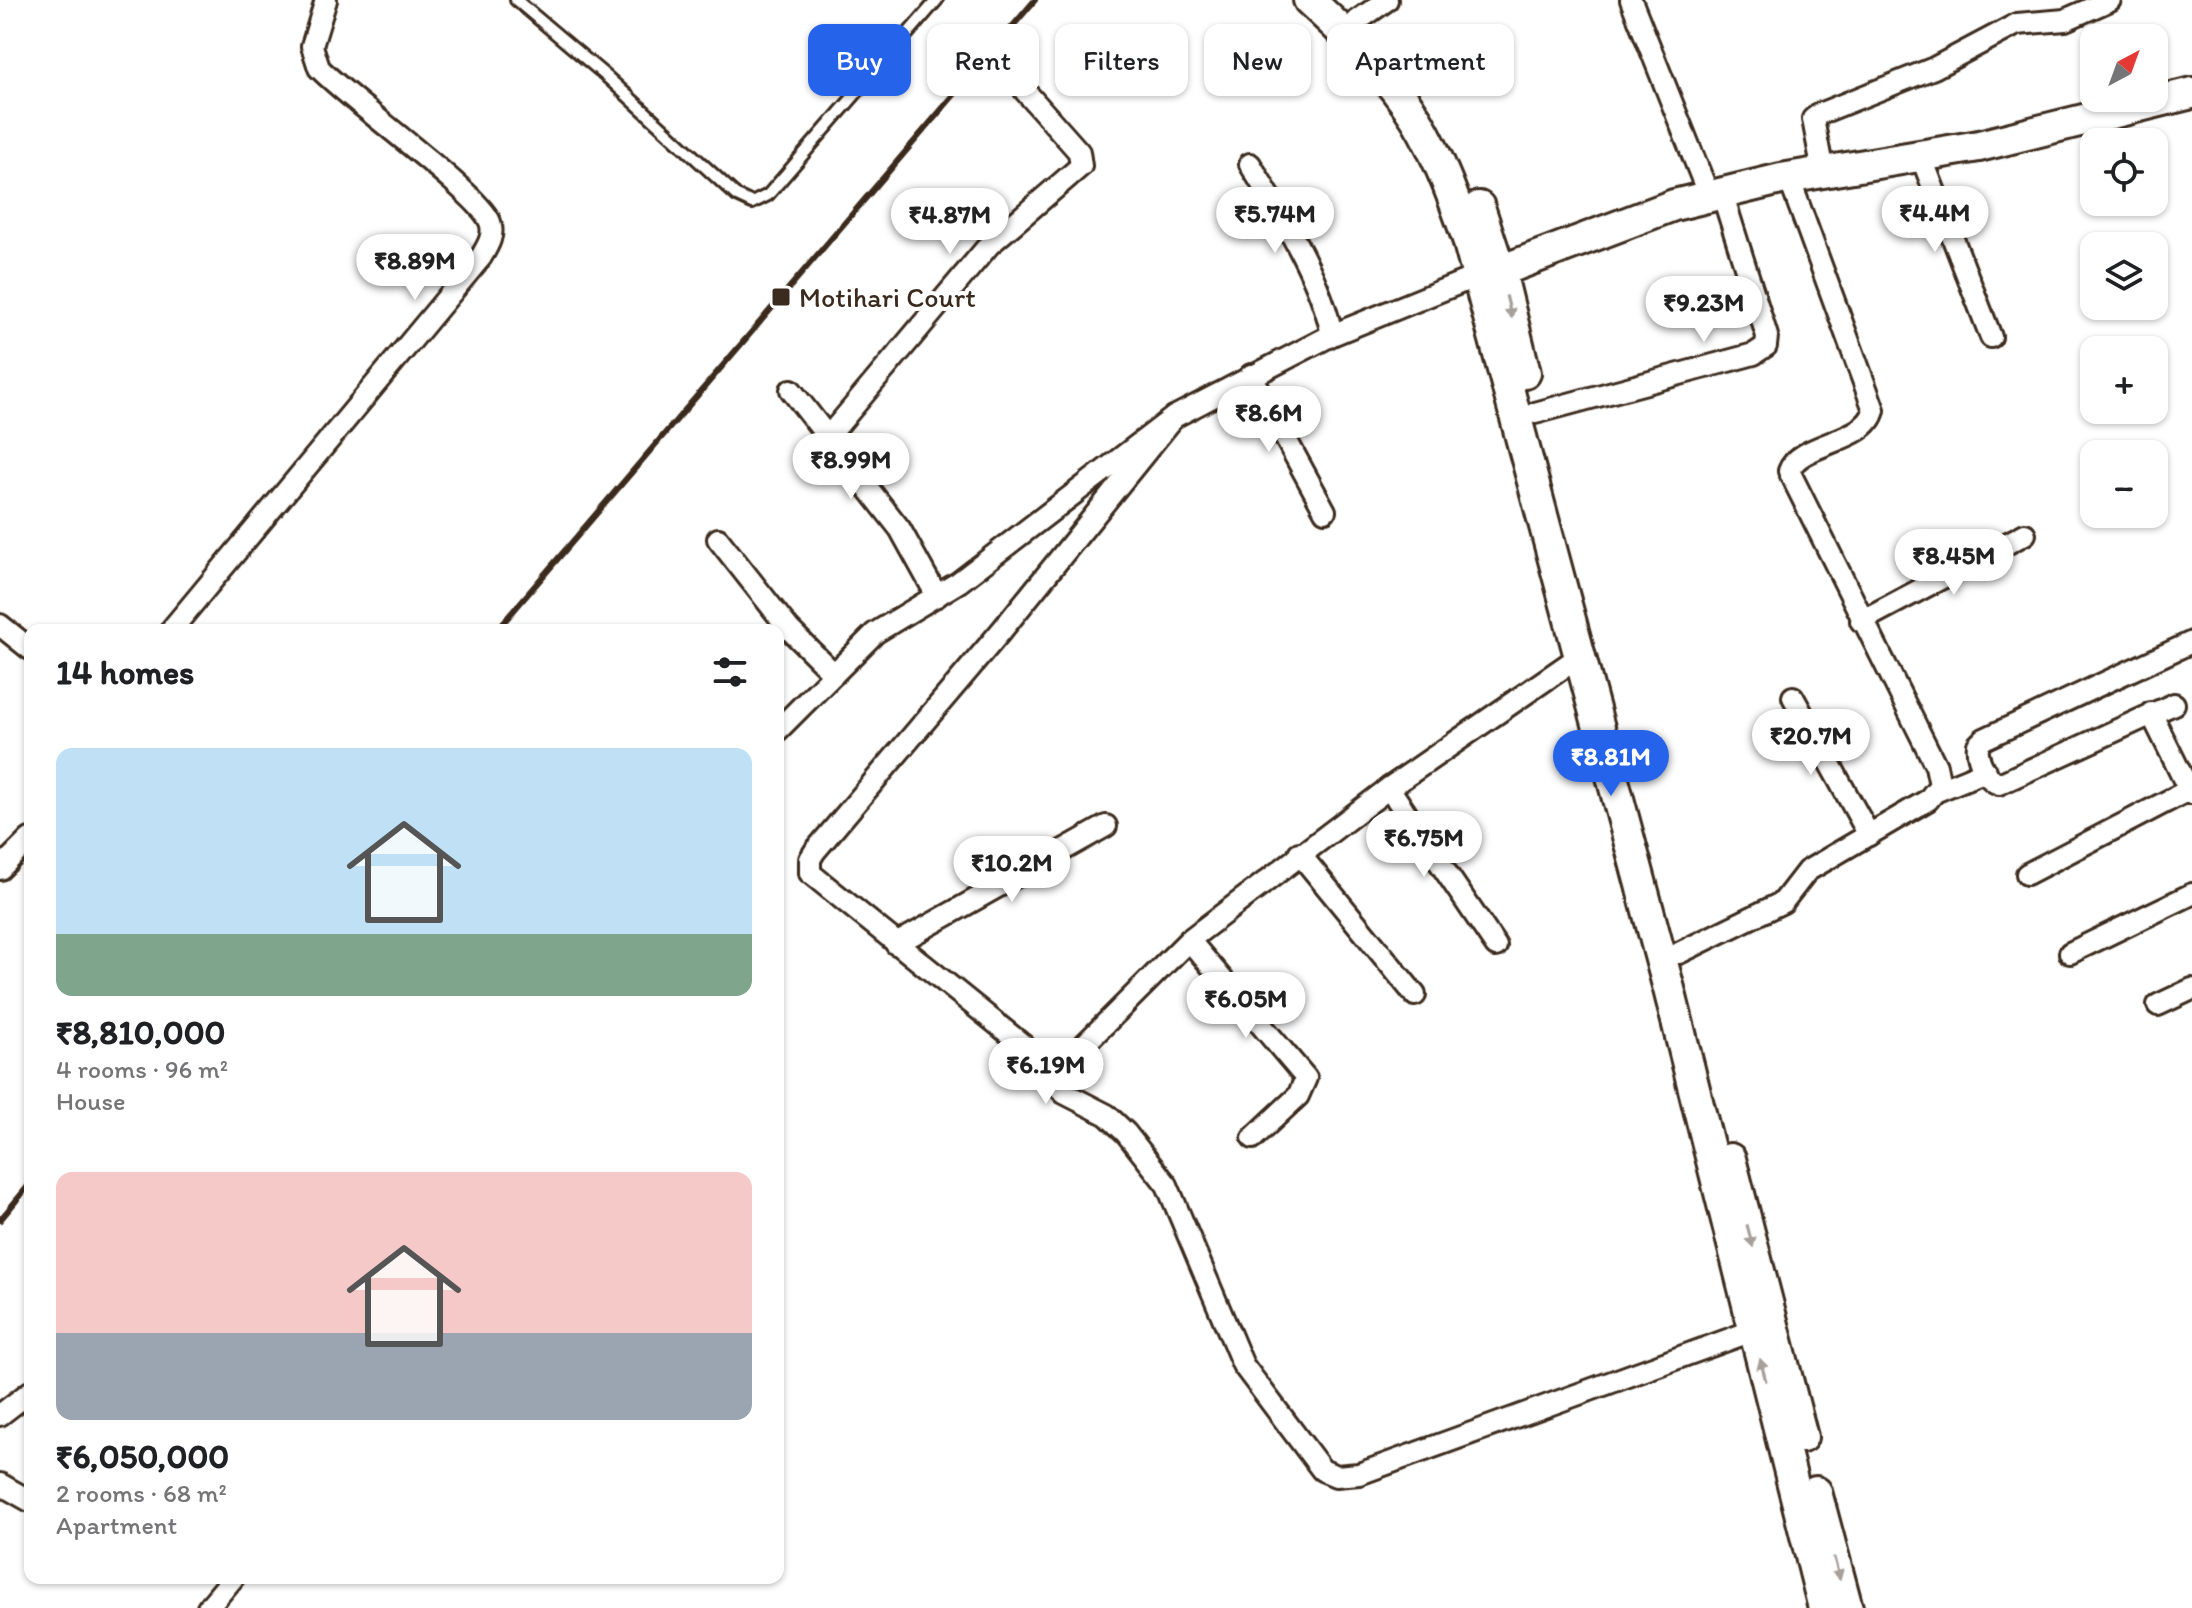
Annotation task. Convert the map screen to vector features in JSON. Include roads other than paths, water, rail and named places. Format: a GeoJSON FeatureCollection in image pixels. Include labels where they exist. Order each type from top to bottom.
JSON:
{"type":"FeatureCollection","features":[{"type":"Feature","properties":{"kind":"main road"},"geometry":{"type":"LineString","coordinates":[[1309,0],[1375,66],[1416,118],[1488,272],[1535,413],[1679,953],[1847,1608]]}},
{"type":"Feature","properties":{"kind":"main road"},"geometry":{"type":"LineString","coordinates":[[1347,11],[1418,89],[1437,117],[1480,209],[1488,272],[1580,656],[1669,989],[1752,1331],[1824,1608]]}},
{"type":"Feature","properties":{"kind":"main road"},"geometry":{"type":"LineString","coordinates":[[1488,272],[1674,205],[1789,178],[1979,146],[2192,93]]}},
{"type":"Feature","properties":{"kind":"street"},"geometry":{"type":"LineString","coordinates":[[176,624],[481,257],[492,232],[490,221],[466,194],[319,68],[312,46],[326,0]]}},
{"type":"Feature","properties":{"kind":"street"},"geometry":{"type":"LineString","coordinates":[[1347,11],[1387,0]]}},
{"type":"Feature","properties":{"kind":"street"},"geometry":{"type":"LineString","coordinates":[[1535,413],[1754,354],[1766,346],[1767,336],[1715,195],[1631,0]]}},
{"type":"Feature","properties":{"kind":"street"},"geometry":{"type":"LineString","coordinates":[[1823,172],[1812,127],[1815,117],[1934,68],[2017,24],[2065,20],[2110,0]]}},
{"type":"Feature","properties":{"kind":"street"},"geometry":{"type":"LineString","coordinates":[[828,437],[982,251],[1010,223],[1081,166],[1079,152],[1029,96]]}},
{"type":"Feature","properties":{"kind":"street"},"geometry":{"type":"LineString","coordinates":[[1921,156],[1991,337]]}},
{"type":"Feature","properties":{"kind":"street"},"geometry":{"type":"LineString","coordinates":[[1250,164],[1279,212],[1328,314],[1332,335]]}},
{"type":"Feature","properties":{"kind":"street"},"geometry":{"type":"LineString","coordinates":[[1789,178],[1874,410],[1861,427],[1797,460],[1789,471],[1861,621],[1936,766],[1940,777],[1937,791]]}},
{"type":"Feature","properties":{"kind":"street"},"geometry":{"type":"LineString","coordinates":[[784,724],[893,620],[959,582],[1174,417],[1332,335],[1488,272]]}},
{"type":"Feature","properties":{"kind":"street"},"geometry":{"type":"LineString","coordinates":[[1251,375],[1325,511]]}},
{"type":"Feature","properties":{"kind":"street"},"geometry":{"type":"LineString","coordinates":[[791,390],[900,529],[937,596]]}},
{"type":"Feature","properties":{"kind":"street"},"geometry":{"type":"LineString","coordinates":[[1174,417],[810,859],[810,873],[816,881],[1023,1045],[1064,1093],[1117,1123],[1159,1174],[1173,1197],[1243,1365],[1315,1463],[1329,1474],[1359,1474],[1752,1331]]}},
{"type":"Feature","properties":{"kind":"street"},"geometry":{"type":"LineString","coordinates":[[1861,621],[2025,534]]}},
{"type":"Feature","properties":{"kind":"street"},"geometry":{"type":"LineString","coordinates":[[718,539],[789,629],[834,674]]}},
{"type":"Feature","properties":{"kind":"street"},"geometry":{"type":"LineString","coordinates":[[0,625],[24,644]]}},
{"type":"Feature","properties":{"kind":"street"},"geometry":{"type":"LineString","coordinates":[[2174,704],[2006,782],[1995,783],[1977,749],[1984,739],[2192,642]]}},
{"type":"Feature","properties":{"kind":"street"},"geometry":{"type":"LineString","coordinates":[[1050,1079],[1189,940],[1299,853],[1580,656]]}},
{"type":"Feature","properties":{"kind":"street"},"geometry":{"type":"LineString","coordinates":[[1793,697],[1869,835]]}},
{"type":"Feature","properties":{"kind":"street"},"geometry":{"type":"LineString","coordinates":[[2027,874],[2191,792],[2151,713]]}},
{"type":"Feature","properties":{"kind":"street"},"geometry":{"type":"LineString","coordinates":[[1679,953],[1783,902],[1802,874],[1928,800],[1937,791],[1986,771]]}},
{"type":"Feature","properties":{"kind":"street"},"geometry":{"type":"LineString","coordinates":[[1389,788],[1496,946]]}},
{"type":"Feature","properties":{"kind":"street"},"geometry":{"type":"LineString","coordinates":[[896,944],[1106,826]]}},
{"type":"Feature","properties":{"kind":"street"},"geometry":{"type":"LineString","coordinates":[[0,869],[24,845]]}},
{"type":"Feature","properties":{"kind":"street"},"geometry":{"type":"LineString","coordinates":[[1299,853],[1415,995]]}},
{"type":"Feature","properties":{"kind":"street"},"geometry":{"type":"LineString","coordinates":[[2070,953],[2192,894]]}},
{"type":"Feature","properties":{"kind":"street"},"geometry":{"type":"LineString","coordinates":[[1189,940],[1306,1078],[1298,1096],[1253,1138]]}},
{"type":"Feature","properties":{"kind":"street"},"geometry":{"type":"LineString","coordinates":[[2158,1005],[2192,989]]}},
{"type":"Feature","properties":{"kind":"street"},"geometry":{"type":"LineString","coordinates":[[0,1415],[24,1397]]}},
{"type":"Feature","properties":{"kind":"street"},"geometry":{"type":"LineString","coordinates":[[0,1484],[24,1498]]}},
{"type":"Feature","properties":{"kind":"street"},"geometry":{"type":"LineString","coordinates":[[208,1608],[228,1584]]}},
{"type":"Feature","properties":{"kind":"lane"},"geometry":{"type":"LineString","coordinates":[[516,0],[606,76],[737,196],[752,203],[768,195],[937,0]]}},
{"type":"Feature","properties":{"kind":"railway"},"geometry":{"type":"LineString","coordinates":[[502,624],[1035,0]]}},
{"type":"Feature","properties":{"kind":"railway"},"geometry":{"type":"LineString","coordinates":[[0,1220],[24,1191]]}},
{"type":"Feature","properties":{"kind":"place","name":"Motihari Court"},"geometry":{"type":"Point","coordinates":[781,297]}}]}
